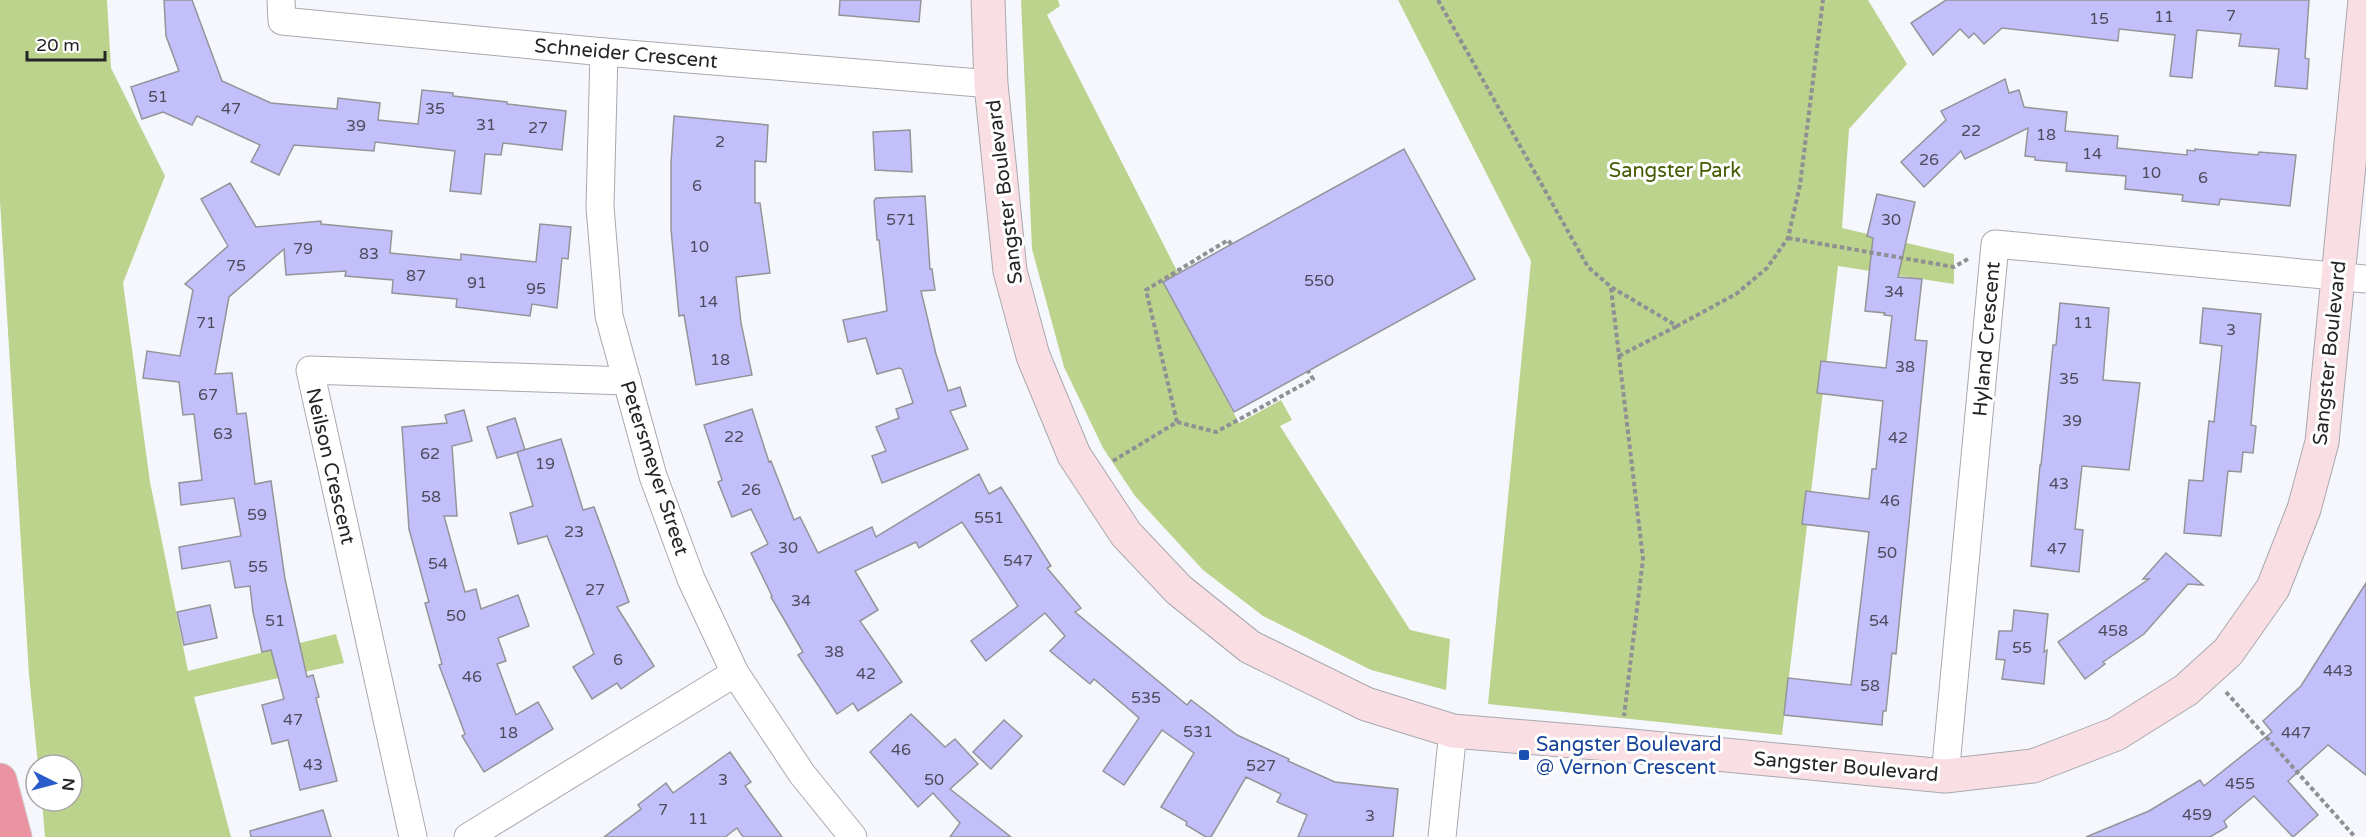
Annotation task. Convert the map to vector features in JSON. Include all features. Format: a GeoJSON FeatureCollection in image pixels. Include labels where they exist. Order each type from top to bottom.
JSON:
{"type":"FeatureCollection","features":[{"type":"Feature","properties":{"kind":"highway"},"geometry":{"type":"LineString","coordinates":[[0,780],[15,837]]}},
{"type":"Feature","properties":{"kind":"street","name":"Schneider Crescent"},"geometry":{"type":"LineString","coordinates":[[281,0],[282,21],[604,52],[991,84]]}},
{"type":"Feature","properties":{"kind":"street","name":"Sangster Boulevard"},"geometry":{"type":"LineString","coordinates":[[988,0],[991,84],[1010,271],[1033,356],[1074,455],[1126,534],[1179,590],[1250,647],[1366,704],[1454,731],[1945,776],[2032,766],[2116,734],[2186,690],[2228,652],[2273,588],[2304,509],[2322,442],[2351,278],[2365,0]]}},
{"type":"Feature","properties":{"kind":"street","name":"Petersmeyer Street"},"geometry":{"type":"LineString","coordinates":[[604,52],[600,207],[609,316],[653,476],[691,579],[735,673],[802,774],[853,837]]}},
{"type":"Feature","properties":{"kind":"street","name":"Hyland Crescent"},"geometry":{"type":"LineString","coordinates":[[1945,776],[1995,244],[2351,278]]}},
{"type":"Feature","properties":{"kind":"street","name":"Neilson Crescent"},"geometry":{"type":"LineString","coordinates":[[413,837],[310,370],[627,381]]}},
{"type":"Feature","properties":{"kind":"street"},"geometry":{"type":"LineString","coordinates":[[468,837],[735,673]]}},
{"type":"Feature","properties":{"kind":"street"},"geometry":{"type":"LineString","coordinates":[[1442,837],[1454,731]]}},
{"type":"Feature","properties":{"kind":"path"},"geometry":{"type":"LineString","coordinates":[[1438,0],[1588,267],[1611,287],[1677,326]]}},
{"type":"Feature","properties":{"kind":"path"},"geometry":{"type":"LineString","coordinates":[[1619,356],[1736,294],[1767,268],[1788,238],[1800,185],[1823,0]]}},
{"type":"Feature","properties":{"kind":"path"},"geometry":{"type":"LineString","coordinates":[[1788,238],[1954,267],[1995,244]]}},
{"type":"Feature","properties":{"kind":"path"},"geometry":{"type":"LineString","coordinates":[[1177,422],[1146,290],[1228,240],[1231,244]]}},
{"type":"Feature","properties":{"kind":"path"},"geometry":{"type":"LineString","coordinates":[[1611,287],[1643,559],[1621,745]]}},
{"type":"Feature","properties":{"kind":"path"},"geometry":{"type":"LineString","coordinates":[[1088,477],[1177,422],[1216,432],[1313,380],[1308,370]]}},
{"type":"Feature","properties":{"kind":"path"},"geometry":{"type":"LineString","coordinates":[[2207,671],[2355,837]]}},
{"type":"Feature","properties":{"kind":"green space"},"geometry":{"type":"Polygon","coordinates":[[[0,0],[107,0],[111,68],[165,176],[123,283],[150,482],[188,671],[336,634],[344,663],[194,697],[231,837],[45,837],[43,813],[84,813],[84,753],[37,753],[29,675],[0,201],[0,0]]]}},
{"type":"Feature","properties":{"kind":"green space"},"geometry":{"type":"Polygon","coordinates":[[[1021,0],[1058,0],[1060,6],[1047,15],[1178,273],[1163,282],[1239,423],[1281,400],[1292,420],[1280,426],[1410,630],[1450,639],[1446,690],[1371,670],[1263,616],[1203,570],[1135,496],[1103,448],[1064,367],[1032,249],[1021,0]]]}},
{"type":"Feature","properties":{"kind":"green space","name":"Sangster Park"},"geometry":{"type":"Polygon","coordinates":[[[1398,0],[1868,0],[1907,64],[1849,129],[1842,228],[1954,254],[1954,284],[1838,266],[1782,735],[1488,704],[1531,261],[1398,0]]]}},
{"type":"Feature","properties":{"kind":"building"},"geometry":{"type":"Polygon","coordinates":[[[164,0],[192,0],[222,81],[271,103],[337,109],[338,98],[380,103],[378,120],[418,124],[422,90],[566,111],[562,150],[503,143],[501,155],[485,154],[481,194],[450,191],[455,151],[375,142],[374,151],[294,145],[279,175],[251,162],[260,145],[197,116],[192,125],[163,112],[142,119],[131,87],[179,71],[166,36],[164,0]]]}},
{"type":"Feature","properties":{"kind":"building"},"geometry":{"type":"Polygon","coordinates":[[[840,0],[921,0],[919,22],[839,15],[840,0]]]}},
{"type":"Feature","properties":{"kind":"building"},"geometry":{"type":"Polygon","coordinates":[[[1946,0],[2309,0],[2305,58],[2309,59],[2307,89],[2275,86],[2279,49],[2239,46],[2241,34],[2197,30],[2192,78],[2170,76],[2175,35],[2119,29],[2118,41],[2002,28],[1984,44],[1974,33],[1969,38],[1960,29],[1933,55],[1911,23],[1946,0]]]}},
{"type":"Feature","properties":{"kind":"building"},"geometry":{"type":"Polygon","coordinates":[[[2005,79],[2009,93],[2019,90],[2024,107],[2067,112],[2065,131],[2118,136],[2117,148],[2187,155],[2187,150],[2195,151],[2195,149],[2258,155],[2259,152],[2296,155],[2290,206],[2220,199],[2219,205],[2182,201],[2183,195],[2125,189],[2126,176],[2066,171],[2067,163],[2035,160],[2035,157],[2025,156],[2028,128],[1965,159],[1961,151],[1924,187],[1901,162],[1946,120],[1941,111],[2005,79]]]}},
{"type":"Feature","properties":{"kind":"building"},"geometry":{"type":"Polygon","coordinates":[[[674,116],[768,125],[766,162],[755,161],[755,203],[760,203],[770,273],[736,277],[741,323],[752,375],[696,385],[684,315],[679,316],[671,229],[674,116]]]}},
{"type":"Feature","properties":{"kind":"building"},"geometry":{"type":"Polygon","coordinates":[[[910,130],[912,172],[875,170],[873,132],[910,130]]]}},
{"type":"Feature","properties":{"kind":"building"},"geometry":{"type":"Polygon","coordinates":[[[1404,149],[1475,279],[1234,412],[1163,282],[1404,149]]]}},
{"type":"Feature","properties":{"kind":"building"},"geometry":{"type":"Polygon","coordinates":[[[230,183],[256,227],[321,221],[321,224],[392,231],[390,253],[461,260],[461,254],[536,262],[540,224],[571,227],[568,259],[562,258],[557,308],[532,304],[530,316],[456,307],[457,299],[392,293],[393,280],[345,276],[346,271],[286,275],[284,249],[229,297],[215,374],[232,373],[237,414],[246,413],[255,484],[271,481],[285,579],[307,677],[313,675],[319,697],[316,698],[337,781],[300,790],[288,740],[272,744],[262,705],[284,699],[271,650],[262,652],[250,586],[235,588],[230,561],[182,569],[179,547],[241,536],[234,498],[181,505],[179,483],[202,480],[194,414],[183,415],[179,382],[143,378],[147,351],[180,356],[193,290],[185,284],[228,246],[201,199],[230,183]]]}},
{"type":"Feature","properties":{"kind":"building"},"geometry":{"type":"Polygon","coordinates":[[[1877,194],[1915,202],[1898,277],[1922,279],[1915,340],[1927,341],[1896,654],[1892,653],[1886,711],[1883,711],[1882,725],[1784,715],[1788,678],[1851,685],[1869,532],[1802,524],[1806,491],[1869,499],[1872,469],[1876,469],[1883,401],[1817,393],[1821,361],[1886,368],[1892,316],[1865,311],[1873,238],[1867,236],[1877,194]]]}},
{"type":"Feature","properties":{"kind":"building"},"geometry":{"type":"Polygon","coordinates":[[[925,196],[930,269],[932,269],[935,290],[921,291],[936,354],[948,391],[960,387],[966,406],[950,411],[968,449],[882,483],[872,456],[886,451],[876,427],[899,418],[896,409],[913,403],[902,369],[877,374],[866,338],[848,342],[843,320],[887,311],[874,201],[876,198],[925,196]]]}},
{"type":"Feature","properties":{"kind":"building"},"geometry":{"type":"Polygon","coordinates":[[[2060,303],[2109,308],[2103,380],[2140,383],[2129,470],[2082,466],[2075,529],[2083,530],[2079,572],[2031,566],[2053,345],[2056,345],[2060,303]]]}},
{"type":"Feature","properties":{"kind":"building"},"geometry":{"type":"Polygon","coordinates":[[[2203,308],[2261,314],[2251,425],[2256,426],[2253,453],[2243,452],[2241,472],[2228,471],[2221,536],[2184,533],[2189,480],[2203,481],[2209,421],[2214,422],[2222,346],[2200,343],[2203,308]]]}},
{"type":"Feature","properties":{"kind":"building"},"geometry":{"type":"Polygon","coordinates":[[[752,409],[769,462],[771,461],[794,520],[800,517],[818,553],[872,527],[876,537],[979,474],[989,494],[1001,487],[1051,566],[1047,568],[1081,608],[1075,612],[1187,705],[1191,700],[1237,735],[1335,782],[1398,789],[1393,837],[1298,837],[1307,815],[1277,802],[1281,794],[1246,777],[1211,837],[1206,837],[1186,825],[1187,822],[1161,807],[1194,753],[1162,730],[1124,785],[1103,771],[1139,718],[1094,679],[1090,684],[1050,651],[1065,636],[1045,613],[986,661],[971,641],[1018,606],[962,522],[919,548],[916,542],[855,571],[878,610],[860,621],[902,682],[858,711],[853,703],[837,714],[798,655],[803,652],[771,597],[751,553],[768,544],[751,509],[732,517],[718,482],[722,480],[704,425],[752,409]]]}},
{"type":"Feature","properties":{"kind":"building"},"geometry":{"type":"Polygon","coordinates":[[[464,410],[472,441],[452,446],[457,516],[444,516],[465,592],[476,589],[481,609],[518,595],[529,626],[498,638],[506,661],[497,664],[516,715],[538,702],[553,729],[484,772],[462,736],[465,734],[439,665],[442,664],[425,603],[429,602],[409,529],[402,427],[447,423],[445,415],[464,410]]]}},
{"type":"Feature","properties":{"kind":"building"},"geometry":{"type":"Polygon","coordinates":[[[515,418],[525,450],[497,458],[487,427],[515,418]]]}},
{"type":"Feature","properties":{"kind":"building"},"geometry":{"type":"Polygon","coordinates":[[[561,439],[583,510],[594,507],[629,602],[617,607],[654,666],[621,689],[617,683],[592,699],[573,667],[594,654],[547,536],[518,544],[510,513],[533,506],[517,452],[561,439]]]}},
{"type":"Feature","properties":{"kind":"building"},"geometry":{"type":"Polygon","coordinates":[[[2166,553],[2203,585],[2188,584],[2144,634],[2103,662],[2105,664],[2085,679],[2058,642],[2149,579],[2143,579],[2166,553]]]}},
{"type":"Feature","properties":{"kind":"building"},"geometry":{"type":"Polygon","coordinates":[[[2366,583],[2366,775],[2328,745],[2288,781],[2318,815],[2293,837],[2254,796],[2224,821],[2227,827],[2210,837],[2086,837],[2149,811],[2200,780],[2204,786],[2272,732],[2263,721],[2301,686],[2366,583]]]}},
{"type":"Feature","properties":{"kind":"building"},"geometry":{"type":"Polygon","coordinates":[[[210,605],[217,638],[184,645],[177,612],[210,605]]]}},
{"type":"Feature","properties":{"kind":"building"},"geometry":{"type":"Polygon","coordinates":[[[2014,610],[2048,614],[2044,652],[2047,650],[2044,684],[2002,679],[2005,660],[1996,659],[1999,631],[2012,631],[2014,610]]]}},
{"type":"Feature","properties":{"kind":"building"},"geometry":{"type":"Polygon","coordinates":[[[911,714],[945,747],[955,739],[978,764],[950,789],[1011,837],[950,837],[960,823],[933,793],[918,807],[870,752],[911,714]]]}},
{"type":"Feature","properties":{"kind":"building"},"geometry":{"type":"Polygon","coordinates":[[[1004,720],[1022,736],[991,769],[973,752],[1004,720]]]}},
{"type":"Feature","properties":{"kind":"building"},"geometry":{"type":"Polygon","coordinates":[[[730,752],[751,782],[745,786],[782,837],[743,837],[737,828],[725,837],[604,837],[641,809],[638,805],[666,783],[673,793],[730,752]]]}},
{"type":"Feature","properties":{"kind":"building"},"geometry":{"type":"Polygon","coordinates":[[[323,810],[331,837],[251,837],[250,831],[323,810]]]}},
{"type":"Feature","properties":{"kind":"place","name":"Sangster Boulevard @ Vernon Crescent"},"geometry":{"type":"Point","coordinates":[1524,755]}}]}
